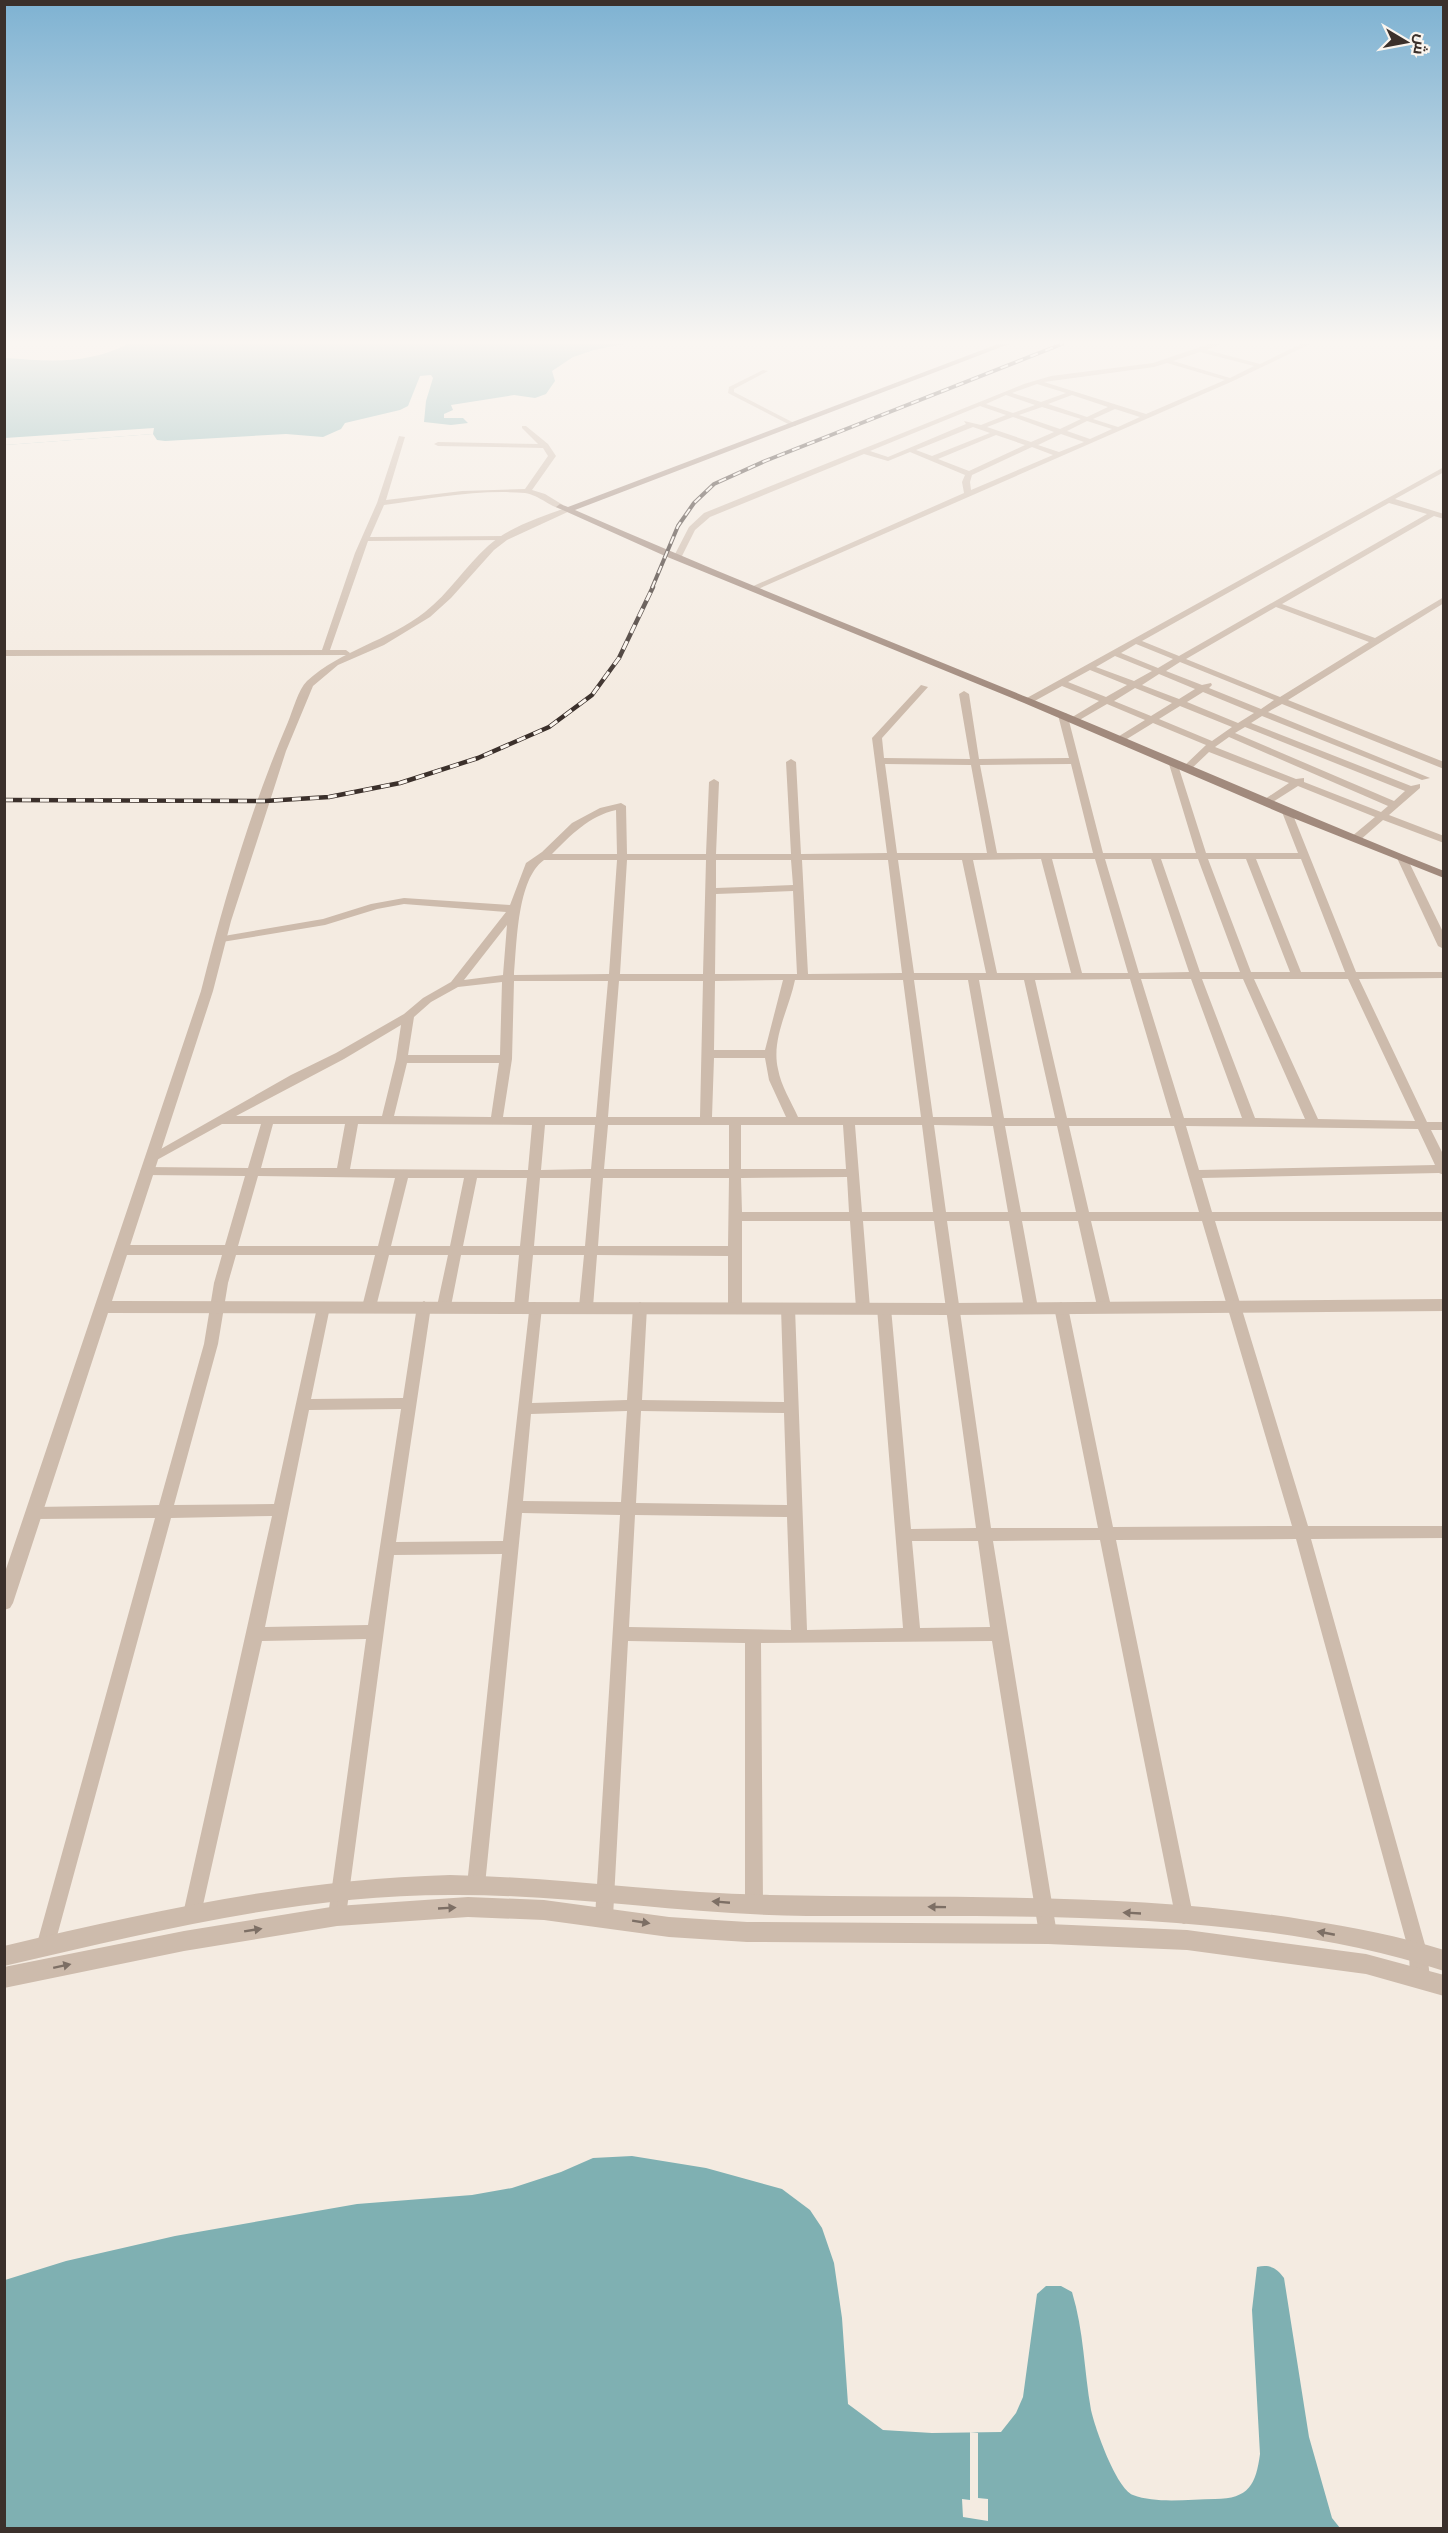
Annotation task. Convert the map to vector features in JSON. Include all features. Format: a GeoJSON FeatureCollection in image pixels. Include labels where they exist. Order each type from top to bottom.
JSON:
{"type":"FeatureCollection","features":[{"type":"Feature","properties":{"kind":"main road"},"geometry":{"type":"LineString","coordinates":[[564,508],[687,462]]}},
{"type":"Feature","properties":{"kind":"main road"},"geometry":{"type":"LineString","coordinates":[[564,508],[677,558],[1028,701],[1287,812],[1443,875]]}},
{"type":"Feature","properties":{"kind":"street"},"geometry":{"type":"LineString","coordinates":[[325,653],[365,539],[381,503],[393,462]]}},
{"type":"Feature","properties":{"kind":"street"},"geometry":{"type":"LineString","coordinates":[[527,491],[549,462]]}},
{"type":"Feature","properties":{"kind":"street"},"geometry":{"type":"LineString","coordinates":[[677,558],[688,532],[706,515],[838,462]]}},
{"type":"Feature","properties":{"kind":"street"},"geometry":{"type":"LineString","coordinates":[[940,462],[969,474]]}},
{"type":"Feature","properties":{"kind":"street"},"geometry":{"type":"LineString","coordinates":[[968,494],[966,482],[969,474],[990,462]]}},
{"type":"Feature","properties":{"kind":"street"},"geometry":{"type":"LineString","coordinates":[[753,588],[1040,462]]}},
{"type":"Feature","properties":{"kind":"street"},"geometry":{"type":"LineString","coordinates":[[986,464],[1013,474]]}},
{"type":"Feature","properties":{"kind":"street"},"geometry":{"type":"LineString","coordinates":[[1028,701],[1443,469]]}},
{"type":"Feature","properties":{"kind":"street"},"geometry":{"type":"LineString","coordinates":[[381,503],[463,494],[527,491],[541,494],[564,508]]}},
{"type":"Feature","properties":{"kind":"street"},"geometry":{"type":"LineString","coordinates":[[1389,500],[1443,517]]}},
{"type":"Feature","properties":{"kind":"street"},"geometry":{"type":"LineString","coordinates":[[4,1603],[104,1307],[281,751],[309,685],[346,655],[428,605],[492,537],[524,521],[564,508]]}},
{"type":"Feature","properties":{"kind":"street"},"geometry":{"type":"LineString","coordinates":[[4,653],[325,653],[346,655],[381,643],[427,615],[448,596],[491,548],[504,538],[564,508]]}},
{"type":"Feature","properties":{"kind":"street"},"geometry":{"type":"LineString","coordinates":[[1420,1978],[1418,1952],[1302,1533],[1099,857],[1073,761],[1068,718],[1107,701],[1182,660],[1433,514]]}},
{"type":"Feature","properties":{"kind":"street"},"geometry":{"type":"LineString","coordinates":[[365,539],[504,538]]}},
{"type":"Feature","properties":{"kind":"street"},"geometry":{"type":"LineString","coordinates":[[1186,769],[1210,746],[1228,733],[1443,599]]}},
{"type":"Feature","properties":{"kind":"street"},"geometry":{"type":"LineString","coordinates":[[1277,605],[1376,641]]}},
{"type":"Feature","properties":{"kind":"street"},"geometry":{"type":"LineString","coordinates":[[1135,641],[1442,765]]}},
{"type":"Feature","properties":{"kind":"street"},"geometry":{"type":"LineString","coordinates":[[1114,653],[1425,778]]}},
{"type":"Feature","properties":{"kind":"street"},"geometry":{"type":"LineString","coordinates":[[1089,667],[1412,790]]}},
{"type":"Feature","properties":{"kind":"street"},"geometry":{"type":"LineString","coordinates":[[1119,741],[1223,676]]}},
{"type":"Feature","properties":{"kind":"street"},"geometry":{"type":"LineString","coordinates":[[1060,682],[1296,783],[1443,840]]}},
{"type":"Feature","properties":{"kind":"street"},"geometry":{"type":"LineString","coordinates":[[924,687],[877,738],[952,1309],[999,1635],[1048,1934]]}},
{"type":"Feature","properties":{"kind":"street"},"geometry":{"type":"LineString","coordinates":[[964,694],[993,857]]}},
{"type":"Feature","properties":{"kind":"street"},"geometry":{"type":"LineString","coordinates":[[1265,802],[1296,783],[1326,757],[1361,732]]}},
{"type":"Feature","properties":{"kind":"street"},"geometry":{"type":"LineString","coordinates":[[1228,733],[1395,805]]}},
{"type":"Feature","properties":{"kind":"street"},"geometry":{"type":"LineString","coordinates":[[880,761],[1073,761]]}},
{"type":"Feature","properties":{"kind":"street"},"geometry":{"type":"LineString","coordinates":[[791,762],[798,888],[796,976],[771,1054],[773,1075],[794,1122]]}},
{"type":"Feature","properties":{"kind":"street"},"geometry":{"type":"LineString","coordinates":[[1174,764],[1202,857],[1246,974],[1313,1123]]}},
{"type":"Feature","properties":{"kind":"street"},"geometry":{"type":"LineString","coordinates":[[1355,839],[1442,765]]}},
{"type":"Feature","properties":{"kind":"street"},"geometry":{"type":"LineString","coordinates":[[706,1121],[710,976],[709,891],[714,782]]}},
{"type":"Feature","properties":{"kind":"street"},"geometry":{"type":"LineString","coordinates":[[496,1120],[506,1059],[508,978],[514,909],[530,865],[542,857],[576,825],[593,815],[619,805],[623,807],[622,858],[586,1307]]}},
{"type":"Feature","properties":{"kind":"street"},"geometry":{"type":"LineString","coordinates":[[1195,1174],[1443,1170],[1420,1125],[1353,975],[1287,812]]}},
{"type":"Feature","properties":{"kind":"street"},"geometry":{"type":"LineString","coordinates":[[1250,856],[1297,975]]}},
{"type":"Feature","properties":{"kind":"street"},"geometry":{"type":"LineString","coordinates":[[542,857],[1303,856]]}},
{"type":"Feature","properties":{"kind":"street"},"geometry":{"type":"LineString","coordinates":[[967,857],[992,976]]}},
{"type":"Feature","properties":{"kind":"street"},"geometry":{"type":"LineString","coordinates":[[1046,857],[1077,975]]}},
{"type":"Feature","properties":{"kind":"street"},"geometry":{"type":"LineString","coordinates":[[1155,857],[1195,975],[1250,1122]]}},
{"type":"Feature","properties":{"kind":"street"},"geometry":{"type":"LineString","coordinates":[[1402,858],[1443,946]]}},
{"type":"Feature","properties":{"kind":"street"},"geometry":{"type":"LineString","coordinates":[[709,891],[798,888]]}},
{"type":"Feature","properties":{"kind":"street"},"geometry":{"type":"LineString","coordinates":[[222,939],[325,922],[375,906],[404,901],[514,909]]}},
{"type":"Feature","properties":{"kind":"street"},"geometry":{"type":"LineString","coordinates":[[151,1158],[295,1078],[340,1056],[408,1016],[427,1000],[455,984],[514,909]]}},
{"type":"Feature","properties":{"kind":"street"},"geometry":{"type":"LineString","coordinates":[[455,984],[508,978],[710,976],[1443,975]]}},
{"type":"Feature","properties":{"kind":"street"},"geometry":{"type":"LineString","coordinates":[[973,976],[1031,1308]]}},
{"type":"Feature","properties":{"kind":"street"},"geometry":{"type":"LineString","coordinates":[[1029,976],[1104,1306]]}},
{"type":"Feature","properties":{"kind":"street"},"geometry":{"type":"LineString","coordinates":[[387,1121],[402,1059],[408,1016]]}},
{"type":"Feature","properties":{"kind":"street"},"geometry":{"type":"LineString","coordinates":[[708,1054],[771,1054]]}},
{"type":"Feature","properties":{"kind":"street"},"geometry":{"type":"LineString","coordinates":[[402,1059],[506,1059]]}},
{"type":"Feature","properties":{"kind":"street"},"geometry":{"type":"LineString","coordinates":[[221,1120],[1180,1124],[1250,1122],[1443,1126]]}},
{"type":"Feature","properties":{"kind":"street"},"geometry":{"type":"LineString","coordinates":[[45,1947],[211,1344],[216,1308],[231,1249],[268,1120]]}},
{"type":"Feature","properties":{"kind":"street"},"geometry":{"type":"LineString","coordinates":[[476,1885],[525,1409],[528,1307],[525,1249],[539,1120]]}},
{"type":"Feature","properties":{"kind":"street"},"geometry":{"type":"LineString","coordinates":[[343,1173],[352,1121]]}},
{"type":"Feature","properties":{"kind":"street"},"geometry":{"type":"LineString","coordinates":[[735,1122],[735,1308]]}},
{"type":"Feature","properties":{"kind":"street"},"geometry":{"type":"LineString","coordinates":[[849,1122],[864,1308]]}},
{"type":"Feature","properties":{"kind":"street"},"geometry":{"type":"LineString","coordinates":[[146,1171],[471,1174],[853,1173]]}},
{"type":"Feature","properties":{"kind":"street"},"geometry":{"type":"LineString","coordinates":[[369,1306],[403,1173]]}},
{"type":"Feature","properties":{"kind":"street"},"geometry":{"type":"LineString","coordinates":[[444,1306],[471,1174]]}},
{"type":"Feature","properties":{"kind":"street"},"geometry":{"type":"LineString","coordinates":[[736,1216],[1443,1216]]}},
{"type":"Feature","properties":{"kind":"street"},"geometry":{"type":"LineString","coordinates":[[121,1250],[736,1251]]}},
{"type":"Feature","properties":{"kind":"street"},"geometry":{"type":"LineString","coordinates":[[104,1307],[444,1306],[952,1309],[1443,1305]]}},
{"type":"Feature","properties":{"kind":"street"},"geometry":{"type":"LineString","coordinates":[[337,1916],[375,1632],[424,1306]]}},
{"type":"Feature","properties":{"kind":"street"},"geometry":{"type":"LineString","coordinates":[[192,1914],[255,1634],[323,1307]]}},
{"type":"Feature","properties":{"kind":"street"},"geometry":{"type":"LineString","coordinates":[[604,1917],[640,1307]]}},
{"type":"Feature","properties":{"kind":"street"},"geometry":{"type":"LineString","coordinates":[[1061,1307],[1184,1915]]}},
{"type":"Feature","properties":{"kind":"street"},"geometry":{"type":"LineString","coordinates":[[788,1308],[799,1637]]}},
{"type":"Feature","properties":{"kind":"street"},"geometry":{"type":"LineString","coordinates":[[884,1308],[912,1635]]}},
{"type":"Feature","properties":{"kind":"street"},"geometry":{"type":"LineString","coordinates":[[303,1405],[410,1403]]}},
{"type":"Feature","properties":{"kind":"street"},"geometry":{"type":"LineString","coordinates":[[525,1409],[635,1405],[791,1408]]}},
{"type":"Feature","properties":{"kind":"street"},"geometry":{"type":"LineString","coordinates":[[515,1508],[794,1510]]}},
{"type":"Feature","properties":{"kind":"street"},"geometry":{"type":"LineString","coordinates":[[35,1513],[281,1510]]}},
{"type":"Feature","properties":{"kind":"street"},"geometry":{"type":"LineString","coordinates":[[905,1535],[1443,1532]]}},
{"type":"Feature","properties":{"kind":"street"},"geometry":{"type":"LineString","coordinates":[[388,1549],[511,1547]]}},
{"type":"Feature","properties":{"kind":"street"},"geometry":{"type":"LineString","coordinates":[[255,1634],[375,1632]]}},
{"type":"Feature","properties":{"kind":"street"},"geometry":{"type":"LineString","coordinates":[[621,1634],[799,1637],[999,1635]]}},
{"type":"Feature","properties":{"kind":"street"},"geometry":{"type":"LineString","coordinates":[[753,1636],[754,1905]]}},
{"type":"Feature","properties":{"kind":"street"},"geometry":{"type":"LineString","coordinates":[[4,1956],[192,1914],[340,1891],[408,1886],[476,1885],[607,1892],[754,1905],[1043,1909],[1184,1915],[1309,1930],[1418,1952],[1443,1961]]}},
{"type":"Feature","properties":{"kind":"street"},"geometry":{"type":"LineString","coordinates":[[4,1978],[184,1941],[337,1916],[468,1907],[512,1907],[669,1927],[747,1932],[1048,1934],[1187,1940],[1366,1964],[1443,1986]]}},
{"type":"Feature","properties":{"kind":"street"},"geometry":{"type":"LineString","coordinates":[[1363,1940],[1366,1964]]}},
{"type":"Feature","properties":{"kind":"water"},"geometry":{"type":"Polygon","coordinates":[[[632,2156],[706,2168],[782,2189],[810,2210],[822,2228],[834,2263],[842,2318],[848,2404],[883,2430],[932,2433],[1001,2432],[1016,2413],[1023,2397],[1037,2294],[1046,2286],[1061,2286],[1072,2292],[1081,2336],[1091,2410],[1097,2430],[1107,2457],[1120,2481],[1126,2490],[1142,2498],[1174,2500],[1227,2498],[1243,2493],[1253,2481],[1260,2454],[1252,2310],[1257,2267],[1273,2268],[1284,2278],[1309,2437],[1332,2518],[1340,2528],[5,2528],[5,2280],[66,2261],[175,2236],[357,2204],[472,2195],[512,2188],[561,2172],[593,2158],[632,2156]]]}},
{"type":"Feature","properties":{"kind":"pier"},"geometry":{"type":"Polygon","coordinates":[[[970,2432],[978,2433],[978,2498],[988,2499],[988,2521],[963,2517],[962,2499],[970,2500],[970,2432]]]}},
{"type":"Feature","properties":{"kind":"railway"},"geometry":{"type":"LineString","coordinates":[[652,588],[678,526],[694,503],[714,484],[762,462]]}},
{"type":"Feature","properties":{"kind":"railway"},"geometry":{"type":"LineString","coordinates":[[4,800],[265,801],[329,797],[400,783],[478,758],[549,727],[592,695],[619,658],[653,587]]}}]}
